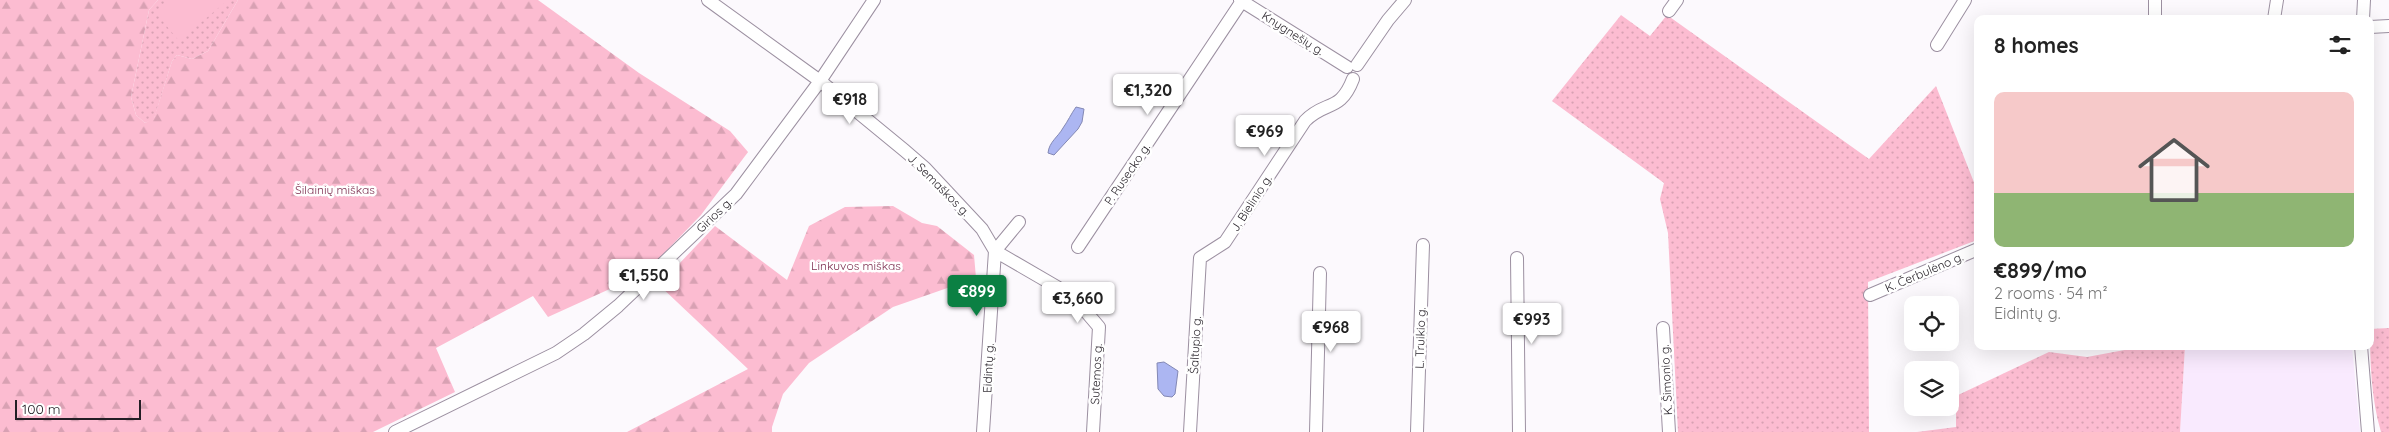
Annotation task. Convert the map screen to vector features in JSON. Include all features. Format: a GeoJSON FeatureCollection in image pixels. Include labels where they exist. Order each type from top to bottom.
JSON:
{"type":"FeatureCollection","features":[{"type":"Feature","properties":{"kind":"street","name":"J. Semaškos g."},"geometry":{"type":"LineString","coordinates":[[708,0],[820,81],[925,168],[982,229],[995,251]]}},
{"type":"Feature","properties":{"kind":"street","name":"Girios g."},"geometry":{"type":"LineString","coordinates":[[395,432],[556,353],[604,318],[736,194],[820,81],[874,0]]}},
{"type":"Feature","properties":{"kind":"street"},"geometry":{"type":"LineString","coordinates":[[1352,66],[1405,0]]}},
{"type":"Feature","properties":{"kind":"street"},"geometry":{"type":"LineString","coordinates":[[1669,11],[1677,0]]}},
{"type":"Feature","properties":{"kind":"street"},"geometry":{"type":"LineString","coordinates":[[1937,45],[1965,0]]}},
{"type":"Feature","properties":{"kind":"street"},"geometry":{"type":"LineString","coordinates":[[2155,0],[2155,15]]}},
{"type":"Feature","properties":{"kind":"street"},"geometry":{"type":"LineString","coordinates":[[2274,15],[2276,0]]}},
{"type":"Feature","properties":{"kind":"street"},"geometry":{"type":"LineString","coordinates":[[2363,15],[2364,0]]}},
{"type":"Feature","properties":{"kind":"street","name":"Knygnešių g."},"geometry":{"type":"LineString","coordinates":[[1241,1],[1352,66]]}},
{"type":"Feature","properties":{"kind":"street","name":"P. Rusecko g."},"geometry":{"type":"LineString","coordinates":[[1078,247],[1241,1]]}},
{"type":"Feature","properties":{"kind":"street"},"geometry":{"type":"LineString","coordinates":[[2374,27],[2389,26]]}},
{"type":"Feature","properties":{"kind":"street","name":"J. Bielinio g."},"geometry":{"type":"LineString","coordinates":[[1200,258],[1225,242],[1305,120],[1312,114],[1340,102],[1353,79],[1360,74],[1360,69],[1352,66]]}},
{"type":"Feature","properties":{"kind":"street"},"geometry":{"type":"LineString","coordinates":[[995,251],[1019,222]]}},
{"type":"Feature","properties":{"kind":"street","name":"L. Truikio g."},"geometry":{"type":"LineString","coordinates":[[1417,432],[1423,245]]}},
{"type":"Feature","properties":{"kind":"street","name":"Eidintų g."},"geometry":{"type":"LineString","coordinates":[[984,432],[995,251]]}},
{"type":"Feature","properties":{"kind":"street","name":"Sutemos g."},"geometry":{"type":"LineString","coordinates":[[995,251],[1057,287],[1082,307],[1099,327],[1093,432]]}},
{"type":"Feature","properties":{"kind":"street","name":"K. Čerbulėno g."},"geometry":{"type":"LineString","coordinates":[[1870,295],[1974,251]]}},
{"type":"Feature","properties":{"kind":"street","name":"Šaltupio g."},"geometry":{"type":"LineString","coordinates":[[1190,432],[1200,258]]}},
{"type":"Feature","properties":{"kind":"street"},"geometry":{"type":"LineString","coordinates":[[1517,258],[1519,432]]}},
{"type":"Feature","properties":{"kind":"street"},"geometry":{"type":"LineString","coordinates":[[1316,432],[1320,273]]}},
{"type":"Feature","properties":{"kind":"street","name":"K. Šimonio g."},"geometry":{"type":"LineString","coordinates":[[1663,328],[1669,432]]}},
{"type":"Feature","properties":{"kind":"street"},"geometry":{"type":"LineString","coordinates":[[2361,350],[2369,430]]}},
{"type":"Feature","properties":{"kind":"shaded area"},"geometry":{"type":"Polygon","coordinates":[[[2185,350],[2352,350],[2360,432],[2180,432],[2185,350]]]}},
{"type":"Feature","properties":{"kind":"green space","name":"Šilainių miškas"},"geometry":{"type":"Polygon","coordinates":[[[0,0],[158,0],[149,10],[131,97],[136,115],[145,123],[154,118],[172,61],[177,55],[192,59],[208,51],[238,0],[538,0],[639,73],[730,131],[748,152],[701,215],[645,273],[548,317],[533,296],[436,348],[455,392],[373,432],[0,432],[0,0]]]}},
{"type":"Feature","properties":{"kind":"green space"},"geometry":{"type":"Polygon","coordinates":[[[158,0],[238,0],[208,51],[192,59],[177,55],[172,61],[154,119],[145,123],[136,115],[131,97],[149,10],[158,0]]]}},
{"type":"Feature","properties":{"kind":"green space"},"geometry":{"type":"Polygon","coordinates":[[[170,0],[228,0],[179,41],[155,12],[170,0]]]}},
{"type":"Feature","properties":{"kind":"green space"},"geometry":{"type":"Polygon","coordinates":[[[1621,15],[1650,36],[1667,15],[1869,159],[1936,86],[1974,182],[1974,241],[1868,282],[1869,432],[1678,432],[1668,233],[1660,199],[1664,183],[1552,101],[1621,15]]]}},
{"type":"Feature","properties":{"kind":"green space","name":"Linkuvos miškas"},"geometry":{"type":"Polygon","coordinates":[[[893,206],[922,223],[937,226],[974,255],[976,278],[893,307],[809,363],[783,394],[772,432],[627,432],[748,369],[659,285],[715,226],[787,280],[809,226],[845,207],[893,206]]]}},
{"type":"Feature","properties":{"kind":"green space"},"geometry":{"type":"Polygon","coordinates":[[[2389,328],[2389,432],[2381,432],[2373,393],[2371,350],[2374,350],[2374,329],[2389,328]]]}},
{"type":"Feature","properties":{"kind":"green space"},"geometry":{"type":"Polygon","coordinates":[[[2125,350],[2185,350],[2180,432],[1917,432],[1956,427],[1956,416],[1959,416],[1959,395],[2049,352],[2087,357],[2125,350]]]}},
{"type":"Feature","properties":{"kind":"water"},"geometry":{"type":"Polygon","coordinates":[[[1076,107],[1084,109],[1082,122],[1078,129],[1054,155],[1048,153],[1052,143],[1076,107]]]}},
{"type":"Feature","properties":{"kind":"water"},"geometry":{"type":"Polygon","coordinates":[[[1164,362],[1178,371],[1175,394],[1172,397],[1164,396],[1158,389],[1157,363],[1164,362]]]}}]}
